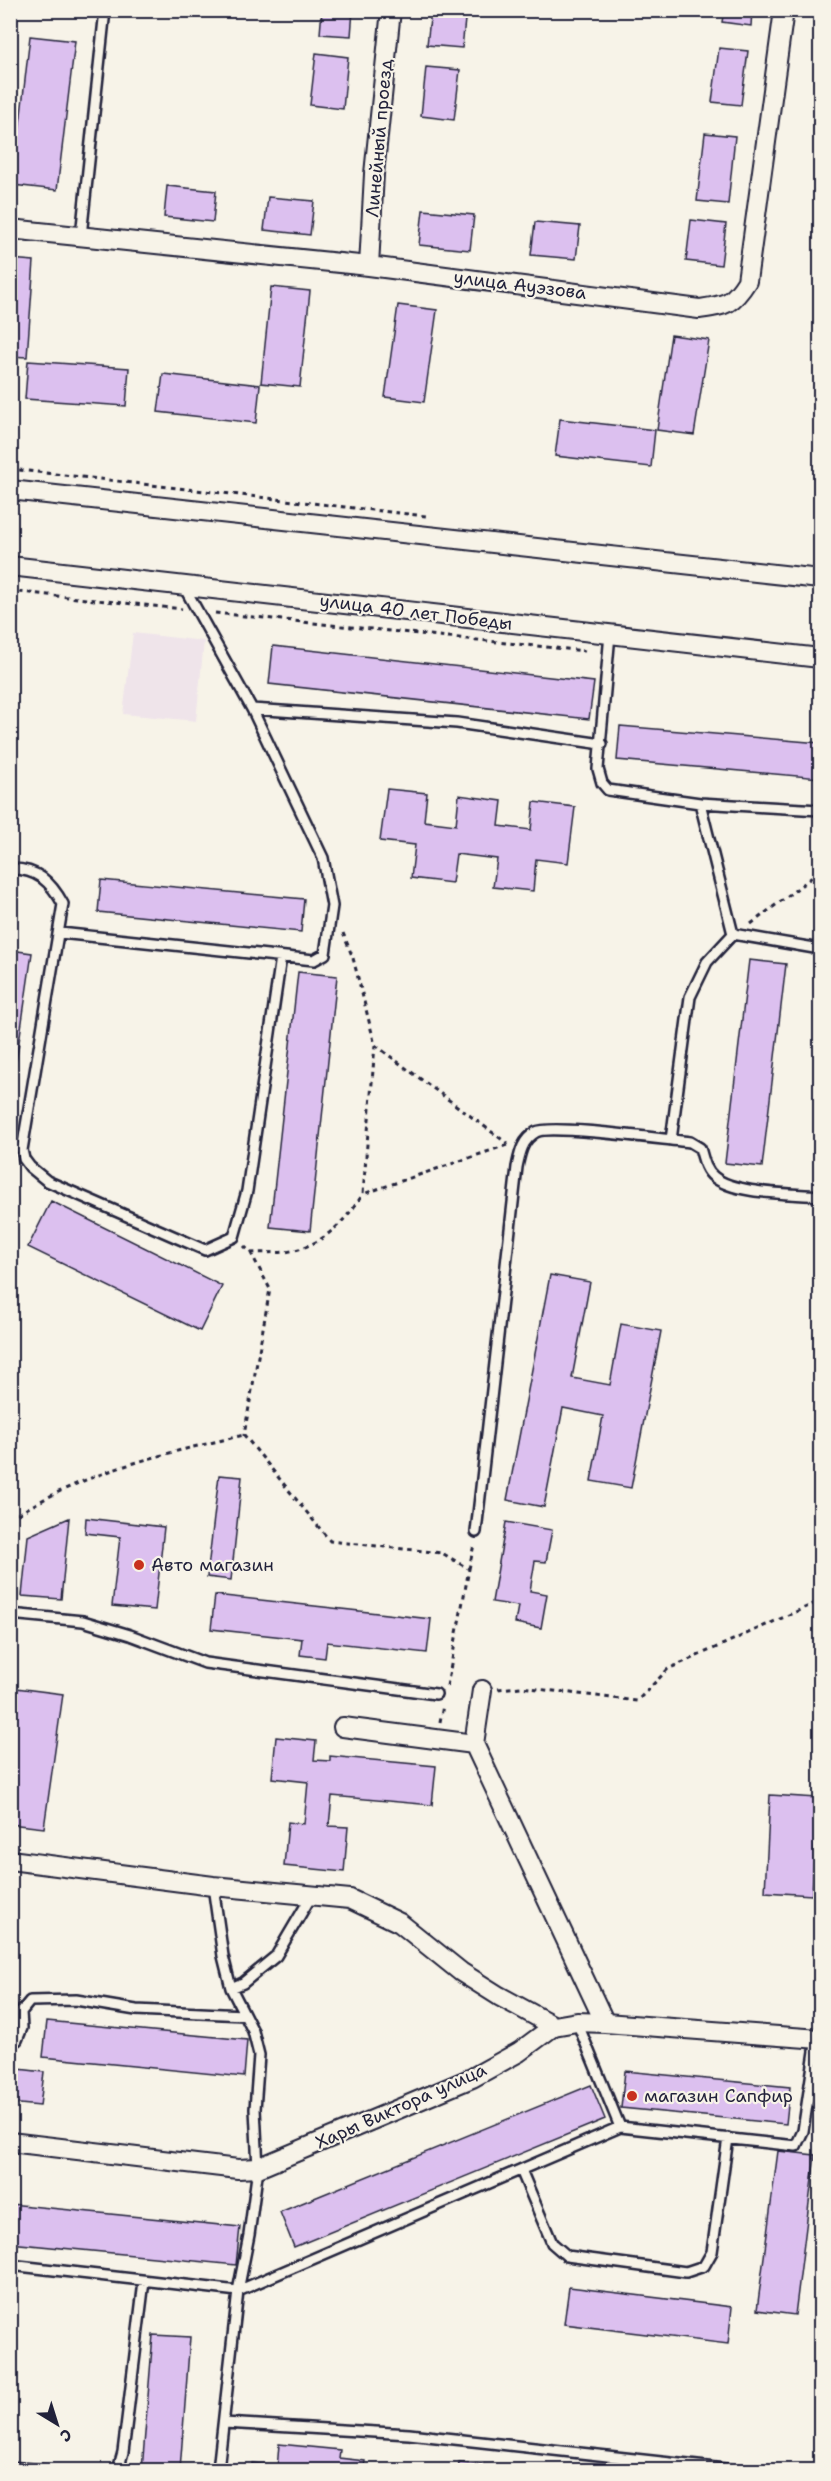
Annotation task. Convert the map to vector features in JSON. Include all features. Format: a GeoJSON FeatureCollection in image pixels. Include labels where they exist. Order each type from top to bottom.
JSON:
{"type":"FeatureCollection","features":[{"type":"Feature","properties":{"kind":"street","name":"Линейный проезд"},"geometry":{"type":"LineString","coordinates":[[369,267],[374,174],[391,10]]}},
{"type":"Feature","properties":{"kind":"street","name":"улица Ауэзова"},"geometry":{"type":"LineString","coordinates":[[10,229],[369,267],[699,309],[723,306],[736,299],[747,281],[783,10]]}},
{"type":"Feature","properties":{"kind":"street"},"geometry":{"type":"LineString","coordinates":[[10,490],[820,579]]}},
{"type":"Feature","properties":{"kind":"street","name":"улица 40 лет Победы"},"geometry":{"type":"LineString","coordinates":[[10,566],[820,658]]}},
{"type":"Feature","properties":{"kind":"street"},"geometry":{"type":"LineString","coordinates":[[482,1690],[474,1744],[605,2022]]}},
{"type":"Feature","properties":{"kind":"street"},"geometry":{"type":"LineString","coordinates":[[343,1727],[474,1744]]}},
{"type":"Feature","properties":{"kind":"street"},"geometry":{"type":"LineString","coordinates":[[10,1860],[213,1886],[350,1899],[400,1923],[460,1971],[499,1996],[554,2026]]}},
{"type":"Feature","properties":{"kind":"street","name":"Хары Виктора улица"},"geometry":{"type":"LineString","coordinates":[[10,2142],[238,2169],[258,2168],[472,2078],[519,2052],[554,2026],[577,2022],[605,2022],[819,2039]]}},
{"type":"Feature","properties":{"kind":"lane"},"geometry":{"type":"LineString","coordinates":[[81,236],[105,10]]}},
{"type":"Feature","properties":{"kind":"lane"},"geometry":{"type":"LineString","coordinates":[[60,933],[314,960],[324,954],[332,906],[323,858],[252,709],[183,585]]}},
{"type":"Feature","properties":{"kind":"lane"},"geometry":{"type":"LineString","coordinates":[[610,634],[598,769],[602,783],[608,789],[700,803],[820,810]]}},
{"type":"Feature","properties":{"kind":"lane"},"geometry":{"type":"LineString","coordinates":[[252,709],[457,723],[602,744]]}},
{"type":"Feature","properties":{"kind":"lane"},"geometry":{"type":"LineString","coordinates":[[700,803],[737,934]]}},
{"type":"Feature","properties":{"kind":"lane"},"geometry":{"type":"LineString","coordinates":[[10,869],[40,874],[56,890],[63,904],[60,933],[22,1150],[24,1159],[47,1181],[205,1250],[234,1237],[247,1191],[281,957]]}},
{"type":"Feature","properties":{"kind":"lane"},"geometry":{"type":"LineString","coordinates":[[737,934],[820,949]]}},
{"type":"Feature","properties":{"kind":"lane"},"geometry":{"type":"LineString","coordinates":[[671,1140],[690,997],[707,962],[737,934]]}},
{"type":"Feature","properties":{"kind":"lane"},"geometry":{"type":"LineString","coordinates":[[476,1532],[517,1167],[523,1143],[538,1131],[568,1130],[690,1142],[700,1148],[707,1168],[714,1178],[740,1189],[820,1196]]}},
{"type":"Feature","properties":{"kind":"lane"},"geometry":{"type":"LineString","coordinates":[[10,1614],[83,1621],[130,1635],[205,1663],[436,1694]]}},
{"type":"Feature","properties":{"kind":"lane"},"geometry":{"type":"LineString","coordinates":[[213,1886],[223,1956],[231,1988],[253,2031],[259,2055],[255,2109],[258,2168],[249,2235],[238,2291],[218,2470]]}},
{"type":"Feature","properties":{"kind":"lane"},"geometry":{"type":"LineString","coordinates":[[231,1988],[243,1983],[276,1956],[312,1895]]}},
{"type":"Feature","properties":{"kind":"lane"},"geometry":{"type":"LineString","coordinates":[[10,2043],[17,2040],[22,2028],[21,2012],[30,2001],[76,2000],[136,2010],[244,2015]]}},
{"type":"Feature","properties":{"kind":"lane"},"geometry":{"type":"LineString","coordinates":[[577,2022],[620,2127]]}},
{"type":"Feature","properties":{"kind":"lane"},"geometry":{"type":"LineString","coordinates":[[10,2265],[238,2291],[620,2127],[796,2146],[802,2131],[819,2039]]}},
{"type":"Feature","properties":{"kind":"lane"},"geometry":{"type":"LineString","coordinates":[[521,2170],[552,2243],[567,2256],[686,2272],[704,2266],[712,2252],[728,2138]]}},
{"type":"Feature","properties":{"kind":"lane"},"geometry":{"type":"LineString","coordinates":[[118,2470],[123,2452],[144,2280]]}},
{"type":"Feature","properties":{"kind":"lane"},"geometry":{"type":"LineString","coordinates":[[224,2423],[409,2434],[734,2470]]}},
{"type":"Feature","properties":{"kind":"lane"},"geometry":{"type":"LineString","coordinates":[[10,2467],[43,2470]]}},
{"type":"Feature","properties":{"kind":"path"},"geometry":{"type":"LineString","coordinates":[[10,469],[431,516]]}},
{"type":"Feature","properties":{"kind":"path"},"geometry":{"type":"LineString","coordinates":[[10,591],[609,654]]}},
{"type":"Feature","properties":{"kind":"path"},"geometry":{"type":"LineString","coordinates":[[737,934],[820,871]]}},
{"type":"Feature","properties":{"kind":"path"},"geometry":{"type":"LineString","coordinates":[[251,1253],[295,1250],[324,1237],[351,1214],[363,1194],[375,1045],[353,958],[332,906]]}},
{"type":"Feature","properties":{"kind":"path"},"geometry":{"type":"LineString","coordinates":[[375,1045],[508,1144]]}},
{"type":"Feature","properties":{"kind":"path"},"geometry":{"type":"LineString","coordinates":[[363,1194],[508,1144],[523,1143]]}},
{"type":"Feature","properties":{"kind":"path"},"geometry":{"type":"LineString","coordinates":[[234,1237],[251,1253],[270,1289],[244,1435],[330,1541],[442,1553],[469,1569]]}},
{"type":"Feature","properties":{"kind":"path"},"geometry":{"type":"LineString","coordinates":[[10,1519],[78,1481],[129,1464],[244,1435]]}},
{"type":"Feature","properties":{"kind":"path"},"geometry":{"type":"LineString","coordinates":[[436,1739],[476,1532]]}},
{"type":"Feature","properties":{"kind":"path"},"geometry":{"type":"LineString","coordinates":[[482,1690],[521,1687],[637,1701],[668,1669],[820,1601]]}},
{"type":"Feature","properties":{"kind":"shaded area"},"geometry":{"type":"Polygon","coordinates":[[[133,633],[204,641],[196,721],[123,714],[133,633]]]}},
{"type":"Feature","properties":{"kind":"green space"},"geometry":{"type":"Polygon","coordinates":[[[820,882],[820,926],[814,925],[820,882]]]}},
{"type":"Feature","properties":{"kind":"building"},"geometry":{"type":"Polygon","coordinates":[[[322,10],[353,10],[351,36],[320,34],[322,10]]]}},
{"type":"Feature","properties":{"kind":"building"},"geometry":{"type":"Polygon","coordinates":[[[431,10],[466,10],[462,48],[427,45],[431,10]]]}},
{"type":"Feature","properties":{"kind":"building"},"geometry":{"type":"Polygon","coordinates":[[[724,10],[752,10],[751,26],[722,22],[724,10]]]}},
{"type":"Feature","properties":{"kind":"building"},"geometry":{"type":"Polygon","coordinates":[[[30,36],[75,41],[57,190],[13,185],[30,36]]]}},
{"type":"Feature","properties":{"kind":"building"},"geometry":{"type":"Polygon","coordinates":[[[719,48],[748,51],[741,105],[712,102],[719,48]]]}},
{"type":"Feature","properties":{"kind":"building"},"geometry":{"type":"Polygon","coordinates":[[[316,53],[348,57],[343,109],[310,105],[316,53]]]}},
{"type":"Feature","properties":{"kind":"building"},"geometry":{"type":"Polygon","coordinates":[[[426,67],[460,70],[454,120],[421,116],[426,67]]]}},
{"type":"Feature","properties":{"kind":"building"},"geometry":{"type":"Polygon","coordinates":[[[705,133],[735,136],[728,204],[697,201],[705,133]]]}},
{"type":"Feature","properties":{"kind":"building"},"geometry":{"type":"Polygon","coordinates":[[[167,186],[216,191],[213,222],[164,217],[167,186]]]}},
{"type":"Feature","properties":{"kind":"building"},"geometry":{"type":"Polygon","coordinates":[[[268,197],[314,201],[310,235],[264,230],[268,197]]]}},
{"type":"Feature","properties":{"kind":"building"},"geometry":{"type":"Polygon","coordinates":[[[423,210],[474,215],[470,250],[419,245],[423,210]]]}},
{"type":"Feature","properties":{"kind":"building"},"geometry":{"type":"Polygon","coordinates":[[[691,220],[726,224],[721,265],[686,261],[691,220]]]}},
{"type":"Feature","properties":{"kind":"building"},"geometry":{"type":"Polygon","coordinates":[[[535,222],[580,226],[576,259],[531,255],[535,222]]]}},
{"type":"Feature","properties":{"kind":"building"},"geometry":{"type":"Polygon","coordinates":[[[10,259],[34,261],[27,357],[10,356],[10,259]]]}},
{"type":"Feature","properties":{"kind":"building"},"geometry":{"type":"Polygon","coordinates":[[[271,287],[310,291],[300,387],[261,383],[271,287]]]}},
{"type":"Feature","properties":{"kind":"building"},"geometry":{"type":"Polygon","coordinates":[[[398,305],[437,310],[424,402],[385,397],[398,305]]]}},
{"type":"Feature","properties":{"kind":"building"},"geometry":{"type":"Polygon","coordinates":[[[671,335],[709,340],[694,435],[657,430],[671,335]]]}},
{"type":"Feature","properties":{"kind":"building"},"geometry":{"type":"Polygon","coordinates":[[[28,361],[129,368],[126,406],[25,399],[28,361]]]}},
{"type":"Feature","properties":{"kind":"building"},"geometry":{"type":"Polygon","coordinates":[[[163,374],[260,385],[256,423],[158,412],[163,374]]]}},
{"type":"Feature","properties":{"kind":"building"},"geometry":{"type":"Polygon","coordinates":[[[560,419],[655,430],[651,467],[555,456],[560,419]]]}},
{"type":"Feature","properties":{"kind":"building"},"geometry":{"type":"Polygon","coordinates":[[[273,646],[594,682],[589,719],[269,684],[273,646]]]}},
{"type":"Feature","properties":{"kind":"building"},"geometry":{"type":"Polygon","coordinates":[[[620,726],[820,743],[820,778],[617,760],[620,726]]]}},
{"type":"Feature","properties":{"kind":"building"},"geometry":{"type":"Polygon","coordinates":[[[387,789],[427,793],[424,821],[456,825],[459,795],[502,801],[499,826],[531,830],[534,802],[575,807],[568,863],[536,859],[533,891],[493,887],[497,859],[456,854],[452,883],[411,878],[415,845],[380,841],[387,789]]]}},
{"type":"Feature","properties":{"kind":"building"},"geometry":{"type":"Polygon","coordinates":[[[101,880],[304,899],[301,932],[98,912],[101,880]]]}},
{"type":"Feature","properties":{"kind":"building"},"geometry":{"type":"Polygon","coordinates":[[[10,950],[32,953],[10,1104],[10,950]]]}},
{"type":"Feature","properties":{"kind":"building"},"geometry":{"type":"Polygon","coordinates":[[[749,960],[786,964],[762,1167],[725,1163],[749,960]]]}},
{"type":"Feature","properties":{"kind":"building"},"geometry":{"type":"Polygon","coordinates":[[[298,972],[337,976],[310,1231],[270,1227],[298,972]]]}},
{"type":"Feature","properties":{"kind":"building"},"geometry":{"type":"Polygon","coordinates":[[[51,1201],[222,1286],[200,1331],[28,1247],[51,1201]]]}},
{"type":"Feature","properties":{"kind":"building"},"geometry":{"type":"Polygon","coordinates":[[[550,1275],[590,1282],[572,1378],[610,1385],[621,1324],[661,1331],[631,1488],[591,1481],[603,1416],[563,1408],[544,1507],[507,1500],[550,1275]]]}},
{"type":"Feature","properties":{"kind":"building"},"geometry":{"type":"Polygon","coordinates":[[[219,1475],[242,1477],[231,1580],[207,1577],[219,1475]]]}},
{"type":"Feature","properties":{"kind":"building"},"geometry":{"type":"Polygon","coordinates":[[[69,1518],[61,1599],[22,1596],[28,1536],[69,1518]]]}},
{"type":"Feature","properties":{"kind":"building"},"geometry":{"type":"Polygon","coordinates":[[[86,1518],[164,1527],[155,1610],[112,1606],[120,1537],[85,1533],[86,1518]]]}},
{"type":"Feature","properties":{"kind":"building"},"geometry":{"type":"Polygon","coordinates":[[[506,1522],[552,1530],[546,1562],[535,1561],[530,1591],[547,1594],[541,1628],[515,1623],[518,1606],[492,1602],[506,1522]]]}},
{"type":"Feature","properties":{"kind":"building"},"geometry":{"type":"Polygon","coordinates":[[[215,1595],[431,1619],[427,1653],[327,1642],[325,1658],[300,1655],[302,1639],[211,1629],[215,1595]]]}},
{"type":"Feature","properties":{"kind":"building"},"geometry":{"type":"Polygon","coordinates":[[[16,1688],[63,1694],[44,1828],[10,1824],[10,1729],[16,1688]]]}},
{"type":"Feature","properties":{"kind":"building"},"geometry":{"type":"Polygon","coordinates":[[[276,1737],[316,1741],[314,1760],[330,1761],[330,1756],[436,1766],[432,1805],[332,1796],[329,1826],[348,1827],[344,1872],[284,1866],[288,1822],[304,1824],[308,1782],[272,1778],[276,1737]]]}},
{"type":"Feature","properties":{"kind":"building"},"geometry":{"type":"Polygon","coordinates":[[[770,1795],[817,1798],[812,1895],[765,1892],[770,1795]]]}},
{"type":"Feature","properties":{"kind":"building"},"geometry":{"type":"Polygon","coordinates":[[[47,2021],[247,2040],[244,2077],[43,2057],[47,2021]]]}},
{"type":"Feature","properties":{"kind":"building"},"geometry":{"type":"Polygon","coordinates":[[[10,2068],[44,2072],[40,2106],[10,2103],[10,2068]]]}},
{"type":"Feature","properties":{"kind":"building"},"geometry":{"type":"Polygon","coordinates":[[[625,2071],[790,2087],[786,2124],[621,2108],[625,2071]]]}},
{"type":"Feature","properties":{"kind":"building"},"geometry":{"type":"Polygon","coordinates":[[[591,2085],[605,2119],[294,2247],[280,2212],[591,2085]]]}},
{"type":"Feature","properties":{"kind":"building"},"geometry":{"type":"Polygon","coordinates":[[[778,2151],[815,2155],[795,2315],[757,2310],[778,2151]]]}},
{"type":"Feature","properties":{"kind":"building"},"geometry":{"type":"Polygon","coordinates":[[[10,2204],[240,2227],[236,2265],[10,2243],[10,2204]]]}},
{"type":"Feature","properties":{"kind":"building"},"geometry":{"type":"Polygon","coordinates":[[[569,2287],[732,2307],[728,2344],[564,2324],[569,2287]]]}},
{"type":"Feature","properties":{"kind":"building"},"geometry":{"type":"Polygon","coordinates":[[[153,2335],[190,2337],[180,2470],[142,2470],[153,2335]]]}},
{"type":"Feature","properties":{"kind":"building"},"geometry":{"type":"Polygon","coordinates":[[[279,2444],[340,2450],[339,2458],[365,2461],[364,2470],[277,2470],[279,2444]]]}},
{"type":"Feature","properties":{"kind":"building"},"geometry":{"type":"Polygon","coordinates":[[[252,2463],[277,2466],[277,2470],[251,2470],[252,2463]]]}},
{"type":"Feature","properties":{"kind":"building"},"geometry":{"type":"Polygon","coordinates":[[[459,2463],[520,2468],[519,2470],[458,2470],[459,2463]]]}},
{"type":"Feature","properties":{"kind":"place","name":"Авто магазин"},"geometry":{"type":"Point","coordinates":[139,1565]}},
{"type":"Feature","properties":{"kind":"place","name":"магазин Сапфир"},"geometry":{"type":"Point","coordinates":[632,2096]}}]}
